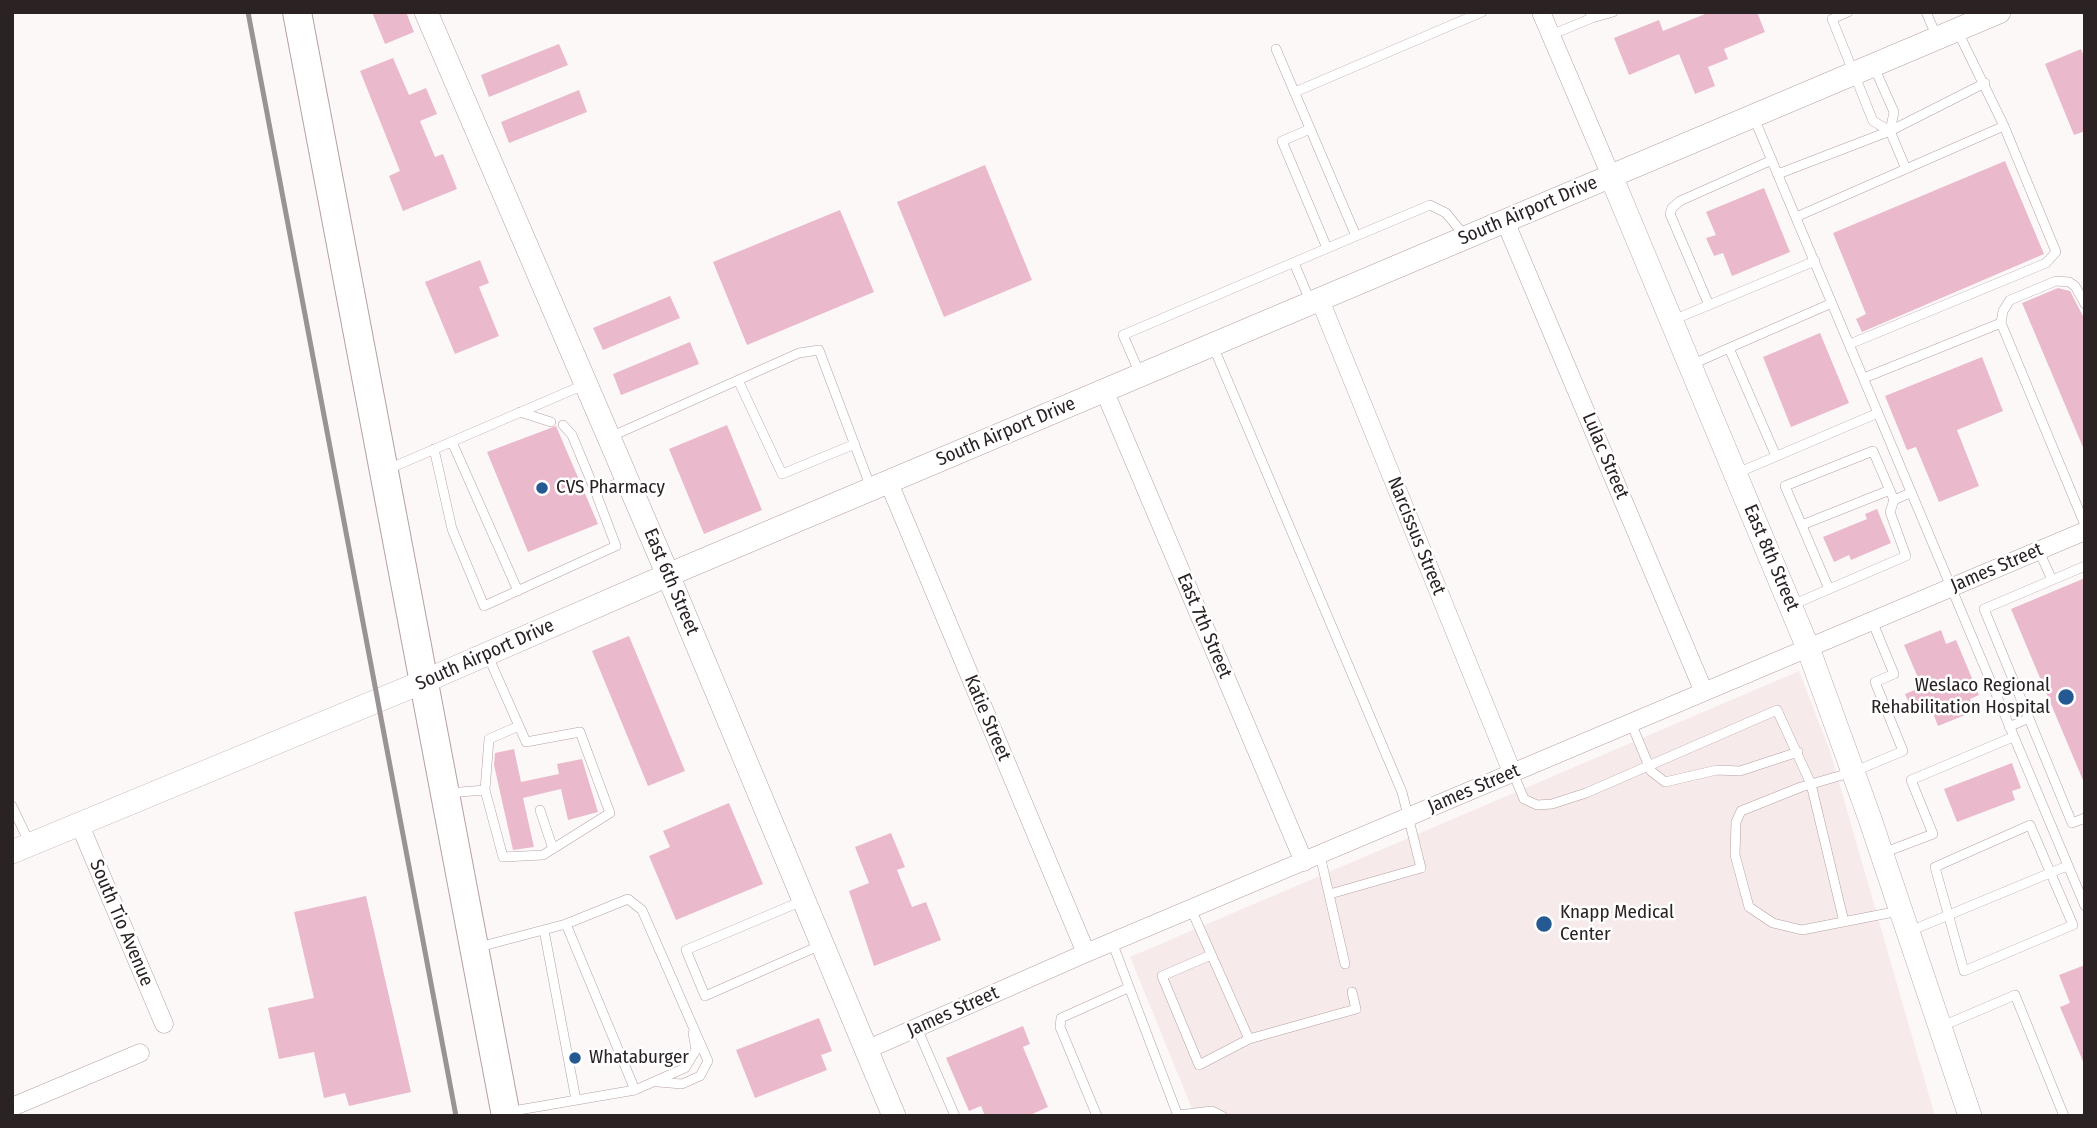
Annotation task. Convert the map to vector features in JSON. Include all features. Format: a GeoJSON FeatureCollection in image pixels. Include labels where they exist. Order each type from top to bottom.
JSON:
{"type":"FeatureCollection","features":[{"type":"Feature","properties":{"kind":"main road"},"geometry":{"type":"LineString","coordinates":[[297,12],[506,1114]]}},
{"type":"Feature","properties":{"kind":"street","name":"East 6th Street"},"geometry":{"type":"LineString","coordinates":[[426,12],[668,575],[894,1116]]}},
{"type":"Feature","properties":{"kind":"street","name":"East 8th Street"},"geometry":{"type":"LineString","coordinates":[[1541,12],[1808,648],[1882,854],[1970,1116]]}},
{"type":"Feature","properties":{"kind":"street","name":"South Airport Drive"},"geometry":{"type":"LineString","coordinates":[[21,848],[425,681],[668,575],[1999,12]]}},
{"type":"Feature","properties":{"kind":"street","name":"Lulac Street"},"geometry":{"type":"LineString","coordinates":[[1505,221],[1704,692]]}},
{"type":"Feature","properties":{"kind":"street","name":"Narcissus Street"},"geometry":{"type":"LineString","coordinates":[[1316,301],[1513,772]]}},
{"type":"Feature","properties":{"kind":"street","name":"East 7th Street"},"geometry":{"type":"LineString","coordinates":[[1104,390],[1312,858]]}},
{"type":"Feature","properties":{"kind":"street","name":"Katie Street"},"geometry":{"type":"LineString","coordinates":[[880,486],[1086,953]]}},
{"type":"Feature","properties":{"kind":"street","name":"James Street"},"geometry":{"type":"LineString","coordinates":[[866,1050],[1086,953],[2085,531]]}},
{"type":"Feature","properties":{"kind":"street","name":"South Tio Avenue"},"geometry":{"type":"LineString","coordinates":[[79,823],[164,1024]]}},
{"type":"Feature","properties":{"kind":"street"},"geometry":{"type":"LineString","coordinates":[[12,1107],[140,1053]]}},
{"type":"Feature","properties":{"kind":"lane"},"geometry":{"type":"LineString","coordinates":[[1294,92],[1482,12]]}},
{"type":"Feature","properties":{"kind":"lane"},"geometry":{"type":"LineString","coordinates":[[1551,36],[1591,15],[1613,12]]}},
{"type":"Feature","properties":{"kind":"lane"},"geometry":{"type":"LineString","coordinates":[[1848,12],[1832,19],[1863,70],[1894,112],[1890,131],[1906,169]]}},
{"type":"Feature","properties":{"kind":"lane"},"geometry":{"type":"LineString","coordinates":[[1850,344],[2053,258],[2056,252],[1985,83],[1948,34],[1926,12]]}},
{"type":"Feature","properties":{"kind":"lane"},"geometry":{"type":"LineString","coordinates":[[1276,48],[1356,236]]}},
{"type":"Feature","properties":{"kind":"lane"},"geometry":{"type":"LineString","coordinates":[[1863,70],[1872,121],[1890,131]]}},
{"type":"Feature","properties":{"kind":"lane"},"geometry":{"type":"LineString","coordinates":[[1777,174],[1890,131],[1985,83]]}},
{"type":"Feature","properties":{"kind":"lane"},"geometry":{"type":"LineString","coordinates":[[1753,116],[1850,344],[1949,588],[2085,906]]}},
{"type":"Feature","properties":{"kind":"lane"},"geometry":{"type":"LineString","coordinates":[[1796,217],[2004,126]]}},
{"type":"Feature","properties":{"kind":"lane"},"geometry":{"type":"LineString","coordinates":[[1310,129],[1282,141],[1327,248]]}},
{"type":"Feature","properties":{"kind":"lane"},"geometry":{"type":"LineString","coordinates":[[1709,305],[1670,214],[1672,208],[1680,201],[1772,160]]}},
{"type":"Feature","properties":{"kind":"lane"},"geometry":{"type":"LineString","coordinates":[[1141,375],[1123,335],[1327,248],[1430,205],[1446,213],[1466,237]]}},
{"type":"Feature","properties":{"kind":"lane"},"geometry":{"type":"LineString","coordinates":[[1671,321],[1815,261]]}},
{"type":"Feature","properties":{"kind":"lane"},"geometry":{"type":"LineString","coordinates":[[1294,263],[1316,301]]}},
{"type":"Feature","properties":{"kind":"lane"},"geometry":{"type":"LineString","coordinates":[[2085,304],[2075,286],[2069,282],[2056,281],[2010,300],[2003,311],[2001,323],[2081,503],[2085,524]]}},
{"type":"Feature","properties":{"kind":"lane"},"geometry":{"type":"LineString","coordinates":[[1691,365],[1832,303]]}},
{"type":"Feature","properties":{"kind":"lane"},"geometry":{"type":"LineString","coordinates":[[1864,378],[2001,323]]}},
{"type":"Feature","properties":{"kind":"lane"},"geometry":{"type":"LineString","coordinates":[[1212,345],[1402,792],[1421,868],[1330,894]]}},
{"type":"Feature","properties":{"kind":"lane"},"geometry":{"type":"LineString","coordinates":[[1729,348],[1776,456]]}},
{"type":"Feature","properties":{"kind":"lane"},"geometry":{"type":"LineString","coordinates":[[609,438],[799,353],[819,350],[855,444],[880,486]]}},
{"type":"Feature","properties":{"kind":"lane"},"geometry":{"type":"LineString","coordinates":[[738,380],[782,474],[855,444]]}},
{"type":"Feature","properties":{"kind":"lane"},"geometry":{"type":"LineString","coordinates":[[385,471],[586,384]]}},
{"type":"Feature","properties":{"kind":"lane"},"geometry":{"type":"LineString","coordinates":[[520,412],[551,422]]}},
{"type":"Feature","properties":{"kind":"lane"},"geometry":{"type":"LineString","coordinates":[[1735,473],[1878,413]]}},
{"type":"Feature","properties":{"kind":"lane"},"geometry":{"type":"LineString","coordinates":[[433,449],[452,529],[484,607],[616,546],[572,435],[563,425]]}},
{"type":"Feature","properties":{"kind":"lane"},"geometry":{"type":"LineString","coordinates":[[452,442],[518,591]]}},
{"type":"Feature","properties":{"kind":"lane"},"geometry":{"type":"LineString","coordinates":[[1829,589],[1786,486],[1873,451],[1894,500]]}},
{"type":"Feature","properties":{"kind":"lane"},"geometry":{"type":"LineString","coordinates":[[596,493],[627,479]]}},
{"type":"Feature","properties":{"kind":"lane"},"geometry":{"type":"LineString","coordinates":[[1802,526],[1890,490]]}},
{"type":"Feature","properties":{"kind":"lane"},"geometry":{"type":"LineString","coordinates":[[1790,606],[1906,556],[1889,512],[1894,500],[1910,493]]}},
{"type":"Feature","properties":{"kind":"lane"},"geometry":{"type":"LineString","coordinates":[[2039,551],[2052,580]]}},
{"type":"Feature","properties":{"kind":"lane"},"geometry":{"type":"LineString","coordinates":[[2085,566],[1984,609],[2072,823],[2085,818]]}},
{"type":"Feature","properties":{"kind":"lane"},"geometry":{"type":"LineString","coordinates":[[1872,621],[1894,674],[1875,682],[1903,751],[1853,772],[1811,784],[1741,811],[1736,822],[1735,855],[1749,907],[1755,914],[1773,923],[1802,930],[1844,922],[1904,922],[1949,916],[2067,866]]}},
{"type":"Feature","properties":{"kind":"lane"},"geometry":{"type":"LineString","coordinates":[[488,654],[526,742],[580,733],[610,813],[543,855],[503,857],[485,790],[489,739],[519,726]]}},
{"type":"Feature","properties":{"kind":"lane"},"geometry":{"type":"LineString","coordinates":[[1513,772],[1524,799],[1537,805],[1586,793],[1777,710],[1811,784],[1844,922]]}},
{"type":"Feature","properties":{"kind":"lane"},"geometry":{"type":"LineString","coordinates":[[2009,727],[2029,718]]}},
{"type":"Feature","properties":{"kind":"lane"},"geometry":{"type":"LineString","coordinates":[[1631,723],[1649,765],[1659,779],[1665,782],[1717,770],[1740,771],[1798,752]]}},
{"type":"Feature","properties":{"kind":"lane"},"geometry":{"type":"LineString","coordinates":[[1882,854],[1933,834],[1911,780],[2013,737]]}},
{"type":"Feature","properties":{"kind":"lane"},"geometry":{"type":"LineString","coordinates":[[446,793],[485,790]]}},
{"type":"Feature","properties":{"kind":"lane"},"geometry":{"type":"LineString","coordinates":[[12,806],[21,848]]}},
{"type":"Feature","properties":{"kind":"lane"},"geometry":{"type":"LineString","coordinates":[[540,810],[553,849]]}},
{"type":"Feature","properties":{"kind":"lane"},"geometry":{"type":"LineString","coordinates":[[2030,825],[2073,925],[1964,971],[1949,916],[1935,867],[2030,825]]}},
{"type":"Feature","properties":{"kind":"lane"},"geometry":{"type":"LineString","coordinates":[[1312,858],[1330,894],[1345,964]]}},
{"type":"Feature","properties":{"kind":"lane"},"geometry":{"type":"LineString","coordinates":[[475,949],[566,925],[628,899],[642,910],[708,1061],[701,1076],[682,1084],[659,1082]]}},
{"type":"Feature","properties":{"kind":"lane"},"geometry":{"type":"LineString","coordinates":[[803,900],[686,950],[705,996],[822,945]]}},
{"type":"Feature","properties":{"kind":"lane"},"geometry":{"type":"LineString","coordinates":[[1191,909],[1249,1039]]}},
{"type":"Feature","properties":{"kind":"lane"},"geometry":{"type":"LineString","coordinates":[[566,925],[635,1090]]}},
{"type":"Feature","properties":{"kind":"lane"},"geometry":{"type":"LineString","coordinates":[[544,930],[576,1100]]}},
{"type":"Feature","properties":{"kind":"lane"},"geometry":{"type":"LineString","coordinates":[[1112,942],[1178,1115],[1212,1111],[1222,1116]]}},
{"type":"Feature","properties":{"kind":"lane"},"geometry":{"type":"LineString","coordinates":[[1211,955],[1162,976],[1199,1065],[1249,1039],[1356,1009],[1352,992]]}},
{"type":"Feature","properties":{"kind":"lane"},"geometry":{"type":"LineString","coordinates":[[1096,1116],[1060,1027],[1061,1018],[1128,988]]}},
{"type":"Feature","properties":{"kind":"lane"},"geometry":{"type":"LineString","coordinates":[[1939,1028],[2015,995],[2064,1116]]}},
{"type":"Feature","properties":{"kind":"lane"},"geometry":{"type":"LineString","coordinates":[[506,1114],[635,1090],[659,1082],[685,1068],[696,1050],[690,1022]]}},
{"type":"Feature","properties":{"kind":"lane"},"geometry":{"type":"LineString","coordinates":[[917,1028],[955,1116]]}},
{"type":"Feature","properties":{"kind":"shaded area","name":"Knapp Medical Center"},"geometry":{"type":"Polygon","coordinates":[[[1799,671],[1830,751],[1935,1116],[1195,1116],[1130,957],[1799,671]]]}},
{"type":"Feature","properties":{"kind":"building"},"geometry":{"type":"Polygon","coordinates":[[[372,12],[406,12],[414,32],[385,44],[372,12]]]}},
{"type":"Feature","properties":{"kind":"building"},"geometry":{"type":"Polygon","coordinates":[[[1710,12],[1757,12],[1765,32],[1724,49],[1728,59],[1708,67],[1715,86],[1695,94],[1679,54],[1629,75],[1614,38],[1659,20],[1663,31],[1710,12]]]}},
{"type":"Feature","properties":{"kind":"building"},"geometry":{"type":"Polygon","coordinates":[[[559,44],[568,65],[489,97],[481,75],[559,44]]]}},
{"type":"Feature","properties":{"kind":"building"},"geometry":{"type":"Polygon","coordinates":[[[2081,49],[2085,59],[2085,131],[2074,135],[2045,64],[2081,49]]]}},
{"type":"Feature","properties":{"kind":"building"},"geometry":{"type":"Polygon","coordinates":[[[393,58],[409,95],[426,88],[437,114],[420,121],[435,157],[443,154],[457,189],[403,211],[389,176],[400,171],[360,71],[393,58]]]}},
{"type":"Feature","properties":{"kind":"building"},"geometry":{"type":"Polygon","coordinates":[[[579,90],[587,112],[509,143],[501,122],[579,90]]]}},
{"type":"Feature","properties":{"kind":"building"},"geometry":{"type":"Polygon","coordinates":[[[2005,161],[2044,254],[1862,332],[1856,319],[1866,314],[1833,233],[2005,161]]]}},
{"type":"Feature","properties":{"kind":"building"},"geometry":{"type":"Polygon","coordinates":[[[985,165],[1032,280],[944,317],[897,202],[985,165]]]}},
{"type":"Feature","properties":{"kind":"building"},"geometry":{"type":"Polygon","coordinates":[[[1764,188],[1790,252],[1732,276],[1723,253],[1714,256],[1706,238],[1716,235],[1706,212],[1764,188]]]}},
{"type":"Feature","properties":{"kind":"building"},"geometry":{"type":"Polygon","coordinates":[[[840,210],[874,292],[747,345],[713,262],[840,210]]]}},
{"type":"Feature","properties":{"kind":"building"},"geometry":{"type":"Polygon","coordinates":[[[480,260],[489,283],[479,287],[499,336],[455,354],[425,282],[480,260]]]}},
{"type":"Feature","properties":{"kind":"building"},"geometry":{"type":"Polygon","coordinates":[[[2058,288],[2070,291],[2085,320],[2085,452],[2022,303],[2058,288]]]}},
{"type":"Feature","properties":{"kind":"building"},"geometry":{"type":"Polygon","coordinates":[[[670,296],[680,318],[603,350],[593,328],[670,296]]]}},
{"type":"Feature","properties":{"kind":"building"},"geometry":{"type":"Polygon","coordinates":[[[1820,333],[1849,403],[1791,427],[1763,357],[1820,333]]]}},
{"type":"Feature","properties":{"kind":"building"},"geometry":{"type":"Polygon","coordinates":[[[690,342],[699,364],[621,395],[613,374],[690,342]]]}},
{"type":"Feature","properties":{"kind":"building"},"geometry":{"type":"Polygon","coordinates":[[[1982,357],[2003,411],[1957,430],[1979,486],[1939,502],[1916,447],[1907,450],[1885,396],[1982,357]]]}},
{"type":"Feature","properties":{"kind":"building"},"geometry":{"type":"Polygon","coordinates":[[[727,425],[762,510],[704,534],[669,449],[727,425]]]}},
{"type":"Feature","properties":{"kind":"building","name":"CVS Pharmacy"},"geometry":{"type":"Polygon","coordinates":[[[556,426],[598,524],[528,552],[487,452],[556,426]]]}},
{"type":"Feature","properties":{"kind":"building"},"geometry":{"type":"Polygon","coordinates":[[[1877,509],[1891,543],[1851,560],[1849,555],[1834,562],[1823,537],[1867,519],[1865,514],[1877,509]]]}},
{"type":"Feature","properties":{"kind":"building","name":"Weslaco Regional Rehabilitation Hospital"},"geometry":{"type":"Polygon","coordinates":[[[2085,578],[2085,785],[2011,609],[2085,578]]]}},
{"type":"Feature","properties":{"kind":"building"},"geometry":{"type":"Polygon","coordinates":[[[1941,630],[1946,644],[1956,640],[1979,695],[1970,699],[1975,711],[1938,726],[1929,703],[1912,710],[1905,694],[1922,687],[1904,645],[1941,630]]]}},
{"type":"Feature","properties":{"kind":"building"},"geometry":{"type":"Polygon","coordinates":[[[629,636],[685,771],[648,786],[592,651],[629,636]]]}},
{"type":"Feature","properties":{"kind":"building"},"geometry":{"type":"Polygon","coordinates":[[[514,749],[521,782],[559,774],[557,764],[582,759],[598,812],[568,820],[561,789],[523,798],[534,847],[513,850],[494,765],[495,753],[514,749]]]}},
{"type":"Feature","properties":{"kind":"building"},"geometry":{"type":"Polygon","coordinates":[[[2012,763],[2021,788],[2012,791],[2015,800],[1957,822],[1944,789],[2012,763]]]}},
{"type":"Feature","properties":{"kind":"building"},"geometry":{"type":"Polygon","coordinates":[[[729,803],[763,884],[676,920],[649,856],[670,847],[663,831],[729,803]]]}},
{"type":"Feature","properties":{"kind":"building"},"geometry":{"type":"Polygon","coordinates":[[[891,833],[905,867],[897,870],[912,907],[926,902],[941,940],[874,966],[849,891],[869,883],[855,847],[891,833]]]}},
{"type":"Feature","properties":{"kind":"building"},"geometry":{"type":"Polygon","coordinates":[[[366,896],[411,1092],[349,1106],[345,1093],[324,1098],[314,1052],[279,1059],[268,1008],[314,998],[294,912],[366,896]]]}},
{"type":"Feature","properties":{"kind":"building"},"geometry":{"type":"Polygon","coordinates":[[[2085,965],[2085,1066],[2060,1007],[2070,1003],[2059,975],[2085,965]]]}},
{"type":"Feature","properties":{"kind":"building"},"geometry":{"type":"Polygon","coordinates":[[[819,1018],[832,1051],[821,1055],[827,1070],[755,1098],[736,1050],[819,1018]]]}},
{"type":"Feature","properties":{"kind":"building"},"geometry":{"type":"Polygon","coordinates":[[[1023,1026],[1030,1044],[1023,1047],[1048,1107],[1028,1116],[985,1116],[981,1106],[969,1111],[946,1058],[1023,1026]]]}},
{"type":"Feature","properties":{"kind":"railway"},"geometry":{"type":"LineString","coordinates":[[248,12],[456,1116]]}},
{"type":"Feature","properties":{"kind":"place","name":"CVS Pharmacy"},"geometry":{"type":"Point","coordinates":[542,488]}},
{"type":"Feature","properties":{"kind":"place","name":"Weslaco Regional Rehabilitation Hospital"},"geometry":{"type":"Point","coordinates":[2066,697]}},
{"type":"Feature","properties":{"kind":"place","name":"Knapp Medical Center"},"geometry":{"type":"Point","coordinates":[1544,924]}},
{"type":"Feature","properties":{"kind":"place","name":"Whataburger"},"geometry":{"type":"Point","coordinates":[575,1058]}}]}
